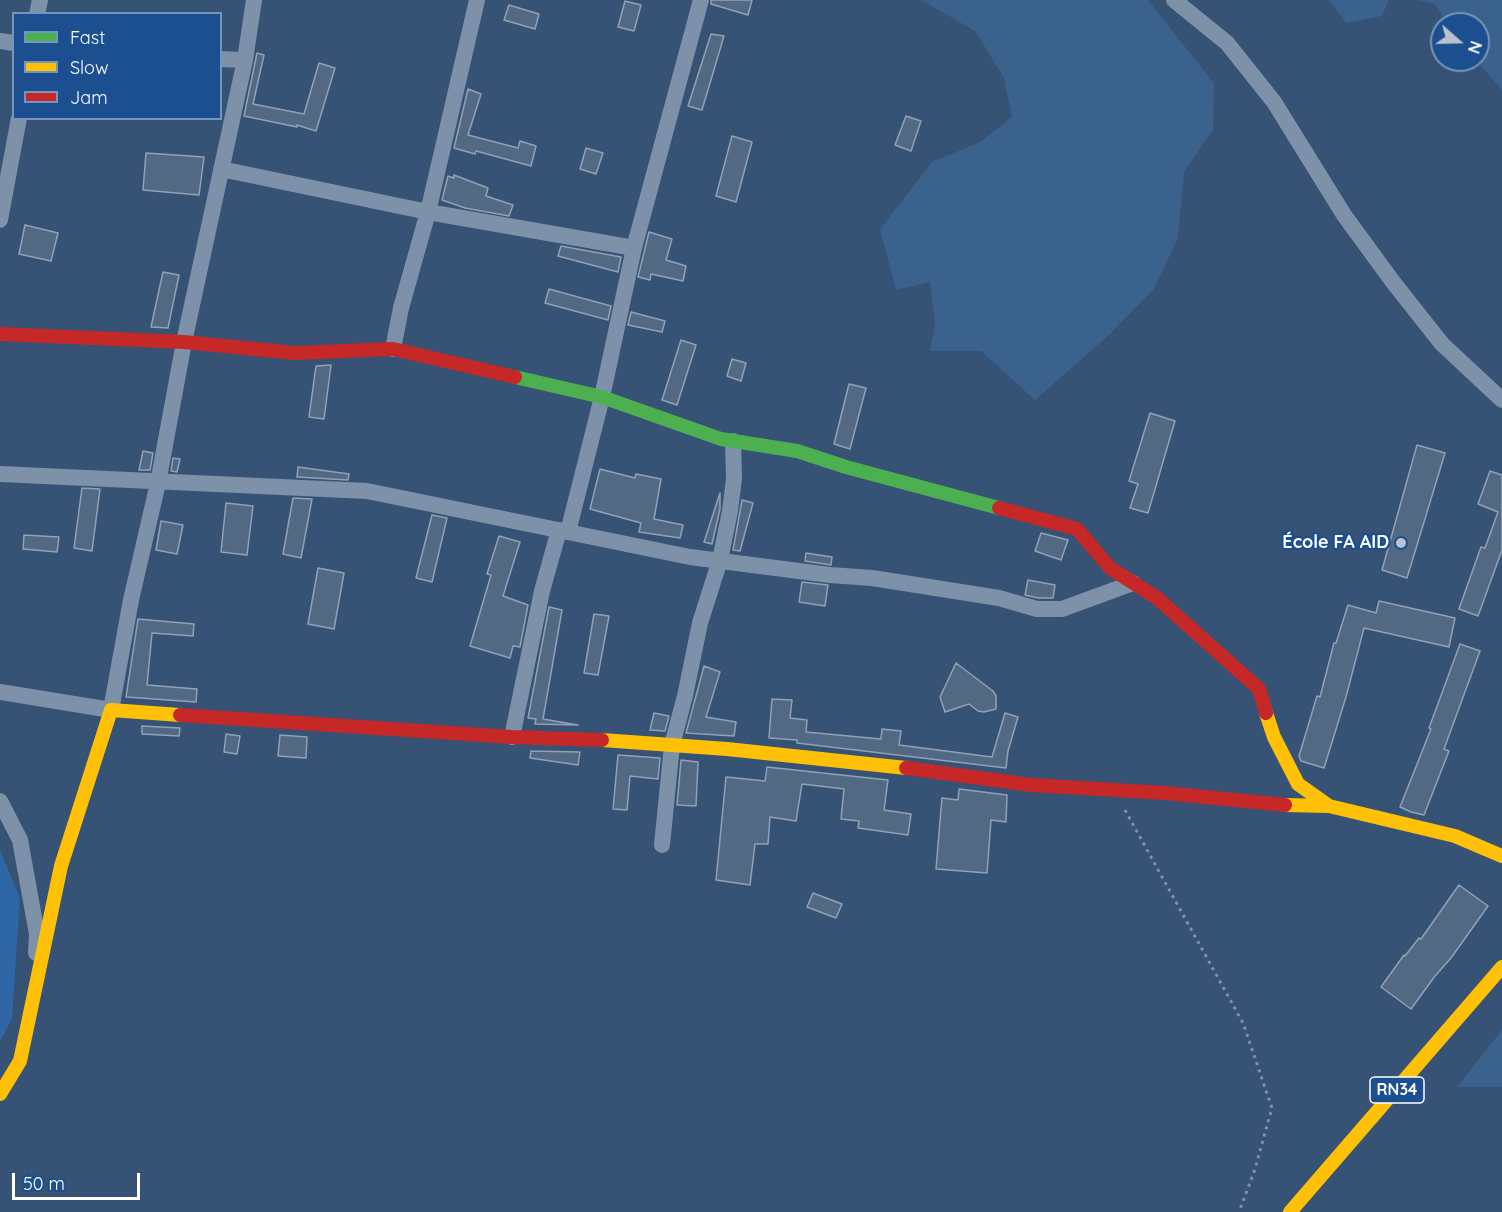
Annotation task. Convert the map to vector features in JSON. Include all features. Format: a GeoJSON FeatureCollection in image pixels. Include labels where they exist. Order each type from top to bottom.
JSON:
{"type":"FeatureCollection","features":[{"type":"Feature","properties":{"kind":"street"},"geometry":{"type":"LineString","coordinates":[[0,1094],[20,1061],[61,866],[111,710],[131,600],[158,483],[184,342],[245,60],[254,0]]}},
{"type":"Feature","properties":{"kind":"street"},"geometry":{"type":"LineString","coordinates":[[393,348],[428,212],[477,0]]}},
{"type":"Feature","properties":{"kind":"street"},"geometry":{"type":"LineString","coordinates":[[513,737],[542,591],[564,531],[602,397],[634,248],[701,0]]}},
{"type":"Feature","properties":{"kind":"street"},"geometry":{"type":"LineString","coordinates":[[1174,0],[1227,43],[1274,102],[1344,215],[1393,282],[1442,344],[1502,400]]}},
{"type":"Feature","properties":{"kind":"street"},"geometry":{"type":"LineString","coordinates":[[222,59],[245,60]]}},
{"type":"Feature","properties":{"kind":"street"},"geometry":{"type":"LineString","coordinates":[[0,220],[19,120]]}},
{"type":"Feature","properties":{"kind":"street"},"geometry":{"type":"LineString","coordinates":[[221,169],[428,212],[634,248]]}},
{"type":"Feature","properties":{"kind":"street"},"geometry":{"type":"LineString","coordinates":[[0,334],[184,342],[295,353],[393,348],[602,397],[721,439],[797,451],[857,470],[1077,529],[1110,568],[1157,598],[1259,689],[1274,736],[1298,784],[1329,806]]}},
{"type":"Feature","properties":{"kind":"street"},"geometry":{"type":"LineString","coordinates":[[662,845],[672,745],[700,623],[720,560],[730,511],[734,479],[733,441]]}},
{"type":"Feature","properties":{"kind":"street"},"geometry":{"type":"LineString","coordinates":[[0,474],[367,491],[690,557],[830,575],[872,578],[999,598],[1037,609],[1062,609],[1133,583]]}},
{"type":"Feature","properties":{"kind":"street"},"geometry":{"type":"LineString","coordinates":[[0,692],[111,710],[513,737],[672,745],[911,769],[1031,785],[1166,793],[1266,804],[1329,806],[1455,836],[1502,856]]}},
{"type":"Feature","properties":{"kind":"street"},"geometry":{"type":"LineString","coordinates":[[0,801],[20,840],[24,861],[37,934],[35,994]]}},
{"type":"Feature","properties":{"kind":"street","name":"RN34"},"geometry":{"type":"LineString","coordinates":[[1290,1212],[1502,967]]}},
{"type":"Feature","properties":{"kind":"path"},"geometry":{"type":"LineString","coordinates":[[1115,790],[1243,1023],[1272,1108],[1254,1172],[1239,1212]]}},
{"type":"Feature","properties":{"kind":"shaded area"},"geometry":{"type":"Polygon","coordinates":[[[921,0],[1148,0],[1214,83],[1213,130],[1184,172],[1178,238],[1154,289],[1109,335],[1035,400],[981,351],[930,351],[935,324],[930,282],[896,290],[880,229],[932,162],[980,142],[1012,117],[1004,78],[975,31],[921,0]]]}},
{"type":"Feature","properties":{"kind":"shaded area"},"geometry":{"type":"Polygon","coordinates":[[[1329,0],[1389,0],[1382,16],[1346,23],[1329,0]]]}},
{"type":"Feature","properties":{"kind":"shaded area"},"geometry":{"type":"Polygon","coordinates":[[[1418,0],[1502,0],[1502,90],[1486,72],[1490,72],[1490,12],[1440,12],[1435,4],[1418,0]]]}},
{"type":"Feature","properties":{"kind":"shaded area"},"geometry":{"type":"Polygon","coordinates":[[[0,850],[20,898],[12,1019],[0,1041],[0,850]]]}},
{"type":"Feature","properties":{"kind":"shaded area"},"geometry":{"type":"Polygon","coordinates":[[[1502,1030],[1502,1087],[1457,1087],[1502,1030]]]}},
{"type":"Feature","properties":{"kind":"building"},"geometry":{"type":"Polygon","coordinates":[[[711,0],[752,0],[748,15],[711,4],[711,0]]]}},
{"type":"Feature","properties":{"kind":"building"},"geometry":{"type":"Polygon","coordinates":[[[625,1],[641,5],[634,31],[618,27],[625,1]]]}},
{"type":"Feature","properties":{"kind":"building"},"geometry":{"type":"Polygon","coordinates":[[[509,5],[539,14],[535,29],[504,20],[509,5]]]}},
{"type":"Feature","properties":{"kind":"building"},"geometry":{"type":"Polygon","coordinates":[[[711,34],[724,36],[702,110],[688,106],[711,34]]]}},
{"type":"Feature","properties":{"kind":"building"},"geometry":{"type":"Polygon","coordinates":[[[257,53],[264,55],[253,104],[304,114],[319,63],[335,68],[316,131],[297,125],[297,127],[244,116],[257,53]]]}},
{"type":"Feature","properties":{"kind":"building"},"geometry":{"type":"Polygon","coordinates":[[[468,89],[481,94],[468,135],[518,148],[520,141],[536,146],[531,166],[476,151],[475,154],[454,148],[468,89]]]}},
{"type":"Feature","properties":{"kind":"building"},"geometry":{"type":"Polygon","coordinates":[[[906,116],[921,121],[911,151],[895,145],[906,116]]]}},
{"type":"Feature","properties":{"kind":"building"},"geometry":{"type":"Polygon","coordinates":[[[732,136],[752,142],[736,202],[716,196],[732,136]]]}},
{"type":"Feature","properties":{"kind":"building"},"geometry":{"type":"Polygon","coordinates":[[[586,148],[603,153],[596,174],[580,169],[586,148]]]}},
{"type":"Feature","properties":{"kind":"building"},"geometry":{"type":"Polygon","coordinates":[[[146,153],[204,157],[199,195],[143,190],[146,153]]]}},
{"type":"Feature","properties":{"kind":"building"},"geometry":{"type":"Polygon","coordinates":[[[454,175],[488,188],[486,196],[513,205],[509,216],[465,208],[442,200],[448,176],[454,178],[454,175]]]}},
{"type":"Feature","properties":{"kind":"building"},"geometry":{"type":"Polygon","coordinates":[[[25,225],[58,233],[51,261],[19,254],[25,225]]]}},
{"type":"Feature","properties":{"kind":"building"},"geometry":{"type":"Polygon","coordinates":[[[649,232],[672,239],[666,260],[686,266],[683,281],[651,274],[650,280],[638,277],[649,232]]]}},
{"type":"Feature","properties":{"kind":"building"},"geometry":{"type":"Polygon","coordinates":[[[561,246],[621,257],[618,272],[558,256],[561,246]]]}},
{"type":"Feature","properties":{"kind":"building"},"geometry":{"type":"Polygon","coordinates":[[[163,272],[179,275],[168,328],[151,327],[163,272]]]}},
{"type":"Feature","properties":{"kind":"building"},"geometry":{"type":"Polygon","coordinates":[[[549,289],[611,306],[608,320],[545,303],[549,289]]]}},
{"type":"Feature","properties":{"kind":"building"},"geometry":{"type":"Polygon","coordinates":[[[631,312],[665,321],[662,332],[628,325],[631,312]]]}},
{"type":"Feature","properties":{"kind":"building"},"geometry":{"type":"Polygon","coordinates":[[[681,340],[696,345],[677,405],[662,400],[681,340]]]}},
{"type":"Feature","properties":{"kind":"building"},"geometry":{"type":"Polygon","coordinates":[[[732,359],[746,363],[741,381],[727,376],[732,359]]]}},
{"type":"Feature","properties":{"kind":"building"},"geometry":{"type":"Polygon","coordinates":[[[331,365],[324,419],[309,417],[316,366],[331,365]]]}},
{"type":"Feature","properties":{"kind":"building"},"geometry":{"type":"Polygon","coordinates":[[[849,384],[866,388],[850,449],[834,444],[849,384]]]}},
{"type":"Feature","properties":{"kind":"building"},"geometry":{"type":"Polygon","coordinates":[[[1150,413],[1175,421],[1148,513],[1130,508],[1138,484],[1129,481],[1150,413]]]}},
{"type":"Feature","properties":{"kind":"building"},"geometry":{"type":"Polygon","coordinates":[[[1417,445],[1445,453],[1407,578],[1382,570],[1417,445]]]}},
{"type":"Feature","properties":{"kind":"building"},"geometry":{"type":"Polygon","coordinates":[[[143,451],[153,453],[150,470],[139,470],[143,451]]]}},
{"type":"Feature","properties":{"kind":"building"},"geometry":{"type":"Polygon","coordinates":[[[173,458],[180,459],[177,472],[171,471],[173,458]]]}},
{"type":"Feature","properties":{"kind":"building"},"geometry":{"type":"Polygon","coordinates":[[[298,467],[349,474],[348,480],[297,477],[298,467]]]}},
{"type":"Feature","properties":{"kind":"building"},"geometry":{"type":"Polygon","coordinates":[[[600,469],[635,478],[636,474],[661,479],[654,519],[683,525],[680,538],[639,532],[641,523],[590,509],[600,469]]]}},
{"type":"Feature","properties":{"kind":"building"},"geometry":{"type":"Polygon","coordinates":[[[1490,471],[1502,475],[1502,550],[1478,616],[1459,609],[1481,547],[1485,548],[1498,512],[1478,504],[1490,471]]]}},
{"type":"Feature","properties":{"kind":"building"},"geometry":{"type":"Polygon","coordinates":[[[82,488],[100,489],[92,551],[74,548],[82,488]]]}},
{"type":"Feature","properties":{"kind":"building"},"geometry":{"type":"Polygon","coordinates":[[[720,493],[720,509],[712,544],[704,542],[720,493]]]}},
{"type":"Feature","properties":{"kind":"building"},"geometry":{"type":"Polygon","coordinates":[[[293,498],[312,499],[301,558],[283,554],[293,498]]]}},
{"type":"Feature","properties":{"kind":"building"},"geometry":{"type":"Polygon","coordinates":[[[742,500],[753,503],[740,551],[733,550],[742,500]]]}},
{"type":"Feature","properties":{"kind":"building"},"geometry":{"type":"Polygon","coordinates":[[[226,503],[253,506],[247,555],[221,552],[226,503]]]}},
{"type":"Feature","properties":{"kind":"building"},"geometry":{"type":"Polygon","coordinates":[[[432,515],[447,518],[432,582],[416,578],[432,515]]]}},
{"type":"Feature","properties":{"kind":"building"},"geometry":{"type":"Polygon","coordinates":[[[161,521],[183,525],[177,554],[156,550],[161,521]]]}},
{"type":"Feature","properties":{"kind":"building"},"geometry":{"type":"Polygon","coordinates":[[[1041,533],[1068,540],[1061,560],[1035,551],[1041,533]]]}},
{"type":"Feature","properties":{"kind":"building"},"geometry":{"type":"Polygon","coordinates":[[[24,535],[59,537],[57,552],[23,549],[24,535]]]}},
{"type":"Feature","properties":{"kind":"building"},"geometry":{"type":"Polygon","coordinates":[[[499,536],[520,542],[503,596],[528,605],[520,647],[513,646],[510,658],[470,646],[491,575],[487,574],[499,536]]]}},
{"type":"Feature","properties":{"kind":"building"},"geometry":{"type":"Polygon","coordinates":[[[806,553],[832,557],[831,565],[805,561],[806,553]]]}},
{"type":"Feature","properties":{"kind":"building"},"geometry":{"type":"Polygon","coordinates":[[[318,568],[344,573],[334,629],[308,624],[318,568]]]}},
{"type":"Feature","properties":{"kind":"building"},"geometry":{"type":"Polygon","coordinates":[[[1028,580],[1055,585],[1053,598],[1025,595],[1028,580]]]}},
{"type":"Feature","properties":{"kind":"building"},"geometry":{"type":"Polygon","coordinates":[[[802,582],[828,585],[825,606],[799,602],[802,582]]]}},
{"type":"Feature","properties":{"kind":"building"},"geometry":{"type":"Polygon","coordinates":[[[1379,601],[1455,618],[1449,647],[1364,628],[1324,768],[1301,761],[1299,756],[1317,696],[1320,697],[1334,643],[1336,643],[1348,605],[1376,613],[1379,601]]]}},
{"type":"Feature","properties":{"kind":"building"},"geometry":{"type":"Polygon","coordinates":[[[549,607],[562,610],[543,719],[578,725],[535,724],[536,719],[528,718],[549,607]]]}},
{"type":"Feature","properties":{"kind":"building"},"geometry":{"type":"Polygon","coordinates":[[[594,614],[609,616],[598,675],[584,673],[594,614]]]}},
{"type":"Feature","properties":{"kind":"building"},"geometry":{"type":"Polygon","coordinates":[[[138,619],[194,624],[193,636],[152,633],[147,685],[197,689],[196,702],[126,697],[138,619]]]}},
{"type":"Feature","properties":{"kind":"building"},"geometry":{"type":"Polygon","coordinates":[[[1460,644],[1480,651],[1444,749],[1449,751],[1424,815],[1411,812],[1400,807],[1431,729],[1429,728],[1460,644]]]}},
{"type":"Feature","properties":{"kind":"building"},"geometry":{"type":"Polygon","coordinates":[[[956,663],[993,691],[996,696],[996,709],[978,711],[969,704],[945,712],[940,697],[956,663]]]}},
{"type":"Feature","properties":{"kind":"building"},"geometry":{"type":"Polygon","coordinates":[[[704,666],[720,672],[706,717],[736,722],[734,736],[686,733],[704,666]]]}},
{"type":"Feature","properties":{"kind":"building"},"geometry":{"type":"Polygon","coordinates":[[[772,699],[792,700],[790,718],[807,720],[806,732],[881,739],[882,729],[901,731],[899,745],[992,757],[1005,713],[1018,717],[1008,751],[1006,768],[769,738],[772,699]]]}},
{"type":"Feature","properties":{"kind":"building"},"geometry":{"type":"Polygon","coordinates":[[[654,713],[669,716],[665,731],[650,730],[654,713]]]}},
{"type":"Feature","properties":{"kind":"building"},"geometry":{"type":"Polygon","coordinates":[[[142,726],[180,728],[179,736],[142,734],[142,726]]]}},
{"type":"Feature","properties":{"kind":"building"},"geometry":{"type":"Polygon","coordinates":[[[226,734],[240,736],[237,754],[224,752],[226,734]]]}},
{"type":"Feature","properties":{"kind":"building"},"geometry":{"type":"Polygon","coordinates":[[[280,735],[307,737],[306,758],[278,756],[280,735]]]}},
{"type":"Feature","properties":{"kind":"building"},"geometry":{"type":"Polygon","coordinates":[[[531,751],[580,752],[578,765],[530,758],[531,751]]]}},
{"type":"Feature","properties":{"kind":"building"},"geometry":{"type":"Polygon","coordinates":[[[618,755],[660,758],[658,779],[630,776],[627,810],[613,809],[618,755]]]}},
{"type":"Feature","properties":{"kind":"building"},"geometry":{"type":"Polygon","coordinates":[[[681,760],[698,762],[696,806],[677,805],[681,760]]]}},
{"type":"Feature","properties":{"kind":"building"},"geometry":{"type":"Polygon","coordinates":[[[767,767],[888,780],[884,810],[911,814],[908,835],[858,828],[859,821],[841,819],[844,789],[802,784],[796,821],[770,817],[768,844],[755,844],[750,885],[716,880],[726,777],[765,781],[767,767]]]}},
{"type":"Feature","properties":{"kind":"building"},"geometry":{"type":"Polygon","coordinates":[[[959,789],[1007,795],[1006,822],[991,820],[987,873],[936,869],[942,798],[958,800],[959,789]]]}},
{"type":"Feature","properties":{"kind":"building"},"geometry":{"type":"Polygon","coordinates":[[[1459,885],[1488,906],[1411,1009],[1381,987],[1404,955],[1419,938],[1421,939],[1459,885]]]}},
{"type":"Feature","properties":{"kind":"building"},"geometry":{"type":"Polygon","coordinates":[[[813,893],[842,904],[836,918],[807,907],[813,893]]]}},
{"type":"Feature","properties":{"kind":"traffic: fast"},"geometry":{"type":"LineString","coordinates":[[515,377],[602,397],[721,439],[797,451],[846,467],[999,508]]}},
{"type":"Feature","properties":{"kind":"traffic: slow"},"geometry":{"type":"LineString","coordinates":[[0,1094],[20,1061],[61,866],[111,710],[180,715]]}},
{"type":"Feature","properties":{"kind":"traffic: slow"},"geometry":{"type":"LineString","coordinates":[[1266,713],[1274,737],[1298,784],[1329,806]]}},
{"type":"Feature","properties":{"kind":"traffic: slow"},"geometry":{"type":"LineString","coordinates":[[602,740],[727,749],[906,768]]}},
{"type":"Feature","properties":{"kind":"traffic: slow"},"geometry":{"type":"LineString","coordinates":[[1285,805],[1329,806],[1455,836],[1502,856]]}},
{"type":"Feature","properties":{"kind":"traffic: slow"},"geometry":{"type":"LineString","coordinates":[[1290,1212],[1502,967]]}},
{"type":"Feature","properties":{"kind":"traffic: jam"},"geometry":{"type":"LineString","coordinates":[[0,334],[184,342],[295,353],[393,349],[515,377]]}},
{"type":"Feature","properties":{"kind":"traffic: jam"},"geometry":{"type":"LineString","coordinates":[[999,508],[1077,529],[1110,568],[1157,598],[1259,689],[1266,713]]}},
{"type":"Feature","properties":{"kind":"traffic: jam"},"geometry":{"type":"LineString","coordinates":[[180,715],[512,737],[602,740]]}},
{"type":"Feature","properties":{"kind":"traffic: jam"},"geometry":{"type":"LineString","coordinates":[[906,768],[1031,785],[1165,793],[1285,805]]}},
{"type":"Feature","properties":{"kind":"place","name":"École FA AID"},"geometry":{"type":"Point","coordinates":[1401,543]}}]}
